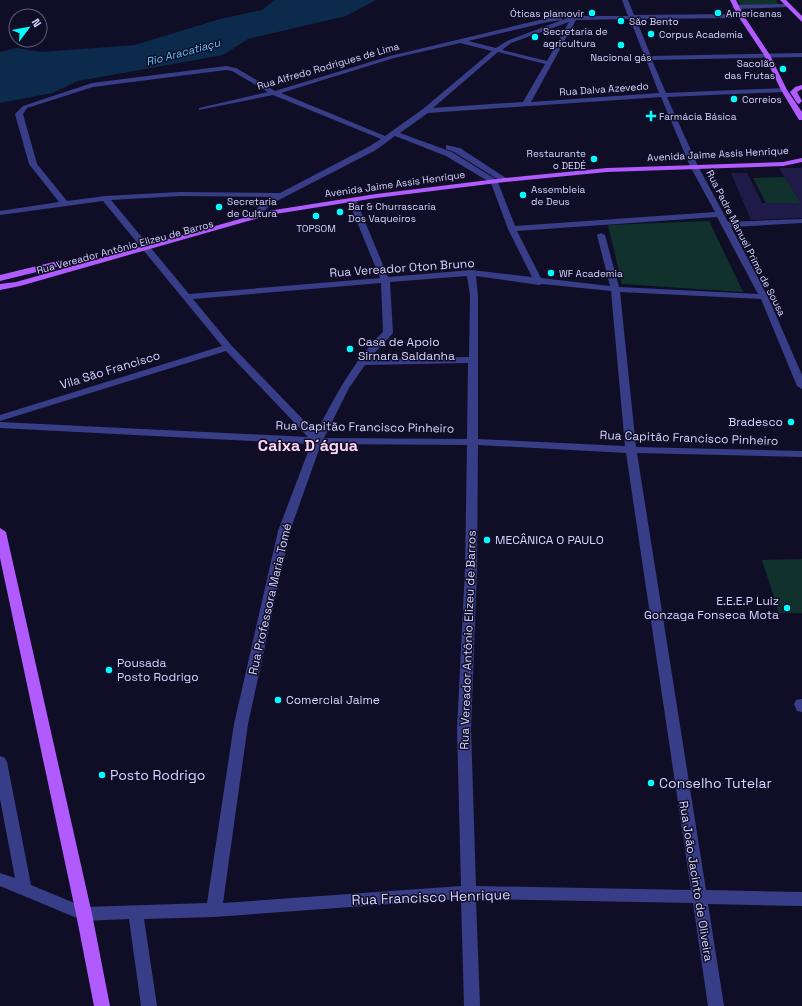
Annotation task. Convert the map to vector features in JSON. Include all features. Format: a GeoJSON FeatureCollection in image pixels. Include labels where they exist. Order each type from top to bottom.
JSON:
{"type":"FeatureCollection","features":[{"type":"Feature","properties":{"kind":"main road"},"geometry":{"type":"LineString","coordinates":[[732,0],[735,7],[767,55],[784,90],[802,118]]}},
{"type":"Feature","properties":{"kind":"main road"},"geometry":{"type":"LineString","coordinates":[[783,0],[802,20]]}},
{"type":"Feature","properties":{"kind":"main road"},"geometry":{"type":"LineString","coordinates":[[800,87],[793,92],[802,106]]}},
{"type":"Feature","properties":{"kind":"main road","name":"Avenida Jaime Assis Henrique"},"geometry":{"type":"LineString","coordinates":[[0,287],[144,245],[254,216],[352,200],[500,179],[693,164],[783,164],[801,160]]}},
{"type":"Feature","properties":{"kind":"main road","name":"Rua Vereador Antônio Elizeu de Barros"},"geometry":{"type":"LineString","coordinates":[[0,278],[144,245],[260,210],[305,200],[486,178],[500,179]]}},
{"type":"Feature","properties":{"kind":"main road"},"geometry":{"type":"LineString","coordinates":[[0,532],[84,914],[102,1006]]}},
{"type":"Feature","properties":{"kind":"street","name":"Rua Padre Manuel Primo de Sousa"},"geometry":{"type":"LineString","coordinates":[[625,0],[663,95],[693,164],[727,225],[764,297],[802,386]]}},
{"type":"Feature","properties":{"kind":"street"},"geometry":{"type":"LineString","coordinates":[[735,7],[788,6]]}},
{"type":"Feature","properties":{"kind":"street"},"geometry":{"type":"LineString","coordinates":[[631,16],[741,16]]}},
{"type":"Feature","properties":{"kind":"street","name":"Rua Alfredo Rodrigues de Lima"},"geometry":{"type":"LineString","coordinates":[[201,109],[274,93],[392,57],[548,20],[631,16]]}},
{"type":"Feature","properties":{"kind":"street"},"geometry":{"type":"LineString","coordinates":[[254,216],[268,202],[373,148],[426,111],[496,50],[509,42],[574,18]]}},
{"type":"Feature","properties":{"kind":"street"},"geometry":{"type":"LineString","coordinates":[[526,104],[574,18]]}},
{"type":"Feature","properties":{"kind":"street","name":"Rua Alfredo Rodrigues de Lima"},"geometry":{"type":"LineString","coordinates":[[460,41],[548,63]]}},
{"type":"Feature","properties":{"kind":"street"},"geometry":{"type":"LineString","coordinates":[[648,58],[802,54]]}},
{"type":"Feature","properties":{"kind":"street"},"geometry":{"type":"LineString","coordinates":[[65,204],[45,181],[33,164],[19,114],[25,107],[92,85],[218,68],[234,69],[274,93],[386,139]]}},
{"type":"Feature","properties":{"kind":"street","name":"Rua Dalva Azevedo"},"geometry":{"type":"LineString","coordinates":[[426,111],[663,95],[784,90]]}},
{"type":"Feature","properties":{"kind":"street"},"geometry":{"type":"LineString","coordinates":[[397,131],[449,154],[486,178]]}},
{"type":"Feature","properties":{"kind":"street"},"geometry":{"type":"LineString","coordinates":[[397,131],[457,150],[500,179],[512,229],[539,282]]}},
{"type":"Feature","properties":{"kind":"street"},"geometry":{"type":"LineString","coordinates":[[0,213],[105,198],[180,194],[282,195]]}},
{"type":"Feature","properties":{"kind":"street"},"geometry":{"type":"LineString","coordinates":[[105,198],[228,347],[317,441]]}},
{"type":"Feature","properties":{"kind":"street","name":"Rua Professora Maria Tomé"},"geometry":{"type":"LineString","coordinates":[[214,910],[241,724],[284,532],[317,441],[344,388],[371,349],[388,333],[388,309],[385,280],[352,200]]}},
{"type":"Feature","properties":{"kind":"street"},"geometry":{"type":"LineString","coordinates":[[512,229],[720,214]]}},
{"type":"Feature","properties":{"kind":"street"},"geometry":{"type":"LineString","coordinates":[[727,225],[802,221]]}},
{"type":"Feature","properties":{"kind":"street","name":"Rua João Jacinto de Oliveira"},"geometry":{"type":"LineString","coordinates":[[601,235],[615,289],[631,450],[716,1006]]}},
{"type":"Feature","properties":{"kind":"street","name":"Rua Vereador Oton Bruno"},"geometry":{"type":"LineString","coordinates":[[186,297],[471,273],[539,282],[615,289],[764,297]]}},
{"type":"Feature","properties":{"kind":"street","name":"Rua Vereador Antônio Elizeu de Barros"},"geometry":{"type":"LineString","coordinates":[[471,273],[474,296],[473,442],[471,569],[464,729],[467,892],[472,1006]]}},
{"type":"Feature","properties":{"kind":"street","name":"Vila São Francisco"},"geometry":{"type":"LineString","coordinates":[[0,418],[228,347]]}},
{"type":"Feature","properties":{"kind":"street"},"geometry":{"type":"LineString","coordinates":[[363,362],[473,360]]}},
{"type":"Feature","properties":{"kind":"street","name":"Rua Capitão Francisco Pinheiro"},"geometry":{"type":"LineString","coordinates":[[0,425],[317,441],[473,442],[631,450],[802,454]]}},
{"type":"Feature","properties":{"kind":"street"},"geometry":{"type":"LineString","coordinates":[[0,762],[24,889]]}},
{"type":"Feature","properties":{"kind":"street"},"geometry":{"type":"LineString","coordinates":[[0,879],[84,914]]}},
{"type":"Feature","properties":{"kind":"street","name":"Rua Francisco Henrique"},"geometry":{"type":"LineString","coordinates":[[84,914],[214,910],[467,892],[802,899]]}},
{"type":"Feature","properties":{"kind":"street"},"geometry":{"type":"LineString","coordinates":[[136,912],[139,943],[149,1006]]}},
{"type":"Feature","properties":{"kind":"green space"},"geometry":{"type":"Polygon","coordinates":[[[738,0],[776,0],[779,5],[740,5],[738,0]]]}},
{"type":"Feature","properties":{"kind":"green space"},"geometry":{"type":"Polygon","coordinates":[[[785,177],[801,203],[766,203],[753,178],[785,177]]]}},
{"type":"Feature","properties":{"kind":"green space"},"geometry":{"type":"Polygon","coordinates":[[[709,221],[743,292],[622,284],[608,225],[709,221]]]}},
{"type":"Feature","properties":{"kind":"green space"},"geometry":{"type":"Polygon","coordinates":[[[802,559],[802,613],[779,613],[762,560],[802,559]]]}},
{"type":"Feature","properties":{"kind":"water","name":"Rio Aracatiaçu"},"geometry":{"type":"Polygon","coordinates":[[[275,0],[376,0],[346,16],[248,39],[223,55],[78,81],[52,93],[0,103],[0,52],[16,48],[42,52],[135,45],[220,19],[262,10],[275,0]]]}},
{"type":"Feature","properties":{"kind":"building"},"geometry":{"type":"Polygon","coordinates":[[[779,168],[802,168],[802,218],[751,220],[731,173],[747,173],[762,203],[801,203],[779,168]]]}},
{"type":"Feature","properties":{"kind":"place","name":"Óticas plamovir"},"geometry":{"type":"Point","coordinates":[592,13]}},
{"type":"Feature","properties":{"kind":"place","name":"Americanas"},"geometry":{"type":"Point","coordinates":[718,13]}},
{"type":"Feature","properties":{"kind":"place","name":"São Bento"},"geometry":{"type":"Point","coordinates":[621,21]}},
{"type":"Feature","properties":{"kind":"place","name":"Corpus Academia"},"geometry":{"type":"Point","coordinates":[651,34]}},
{"type":"Feature","properties":{"kind":"place","name":"Secretaria de agricultura"},"geometry":{"type":"Point","coordinates":[535,37]}},
{"type":"Feature","properties":{"kind":"place","name":"Nacional gás"},"geometry":{"type":"Point","coordinates":[621,45]}},
{"type":"Feature","properties":{"kind":"place","name":"Sacolão das Frutas"},"geometry":{"type":"Point","coordinates":[783,69]}},
{"type":"Feature","properties":{"kind":"place","name":"Correios"},"geometry":{"type":"Point","coordinates":[734,99]}},
{"type":"Feature","properties":{"kind":"place","name":"Farmácia Básica"},"geometry":{"type":"Point","coordinates":[651,116]}},
{"type":"Feature","properties":{"kind":"place","name":"Restaurante o DEDÉ"},"geometry":{"type":"Point","coordinates":[594,159]}},
{"type":"Feature","properties":{"kind":"place","name":"Assembleia de Deus"},"geometry":{"type":"Point","coordinates":[523,195]}},
{"type":"Feature","properties":{"kind":"place","name":"Secretaria de Cultura"},"geometry":{"type":"Point","coordinates":[219,207]}},
{"type":"Feature","properties":{"kind":"place","name":"Bar & Churrascaria Dos Vaqueiros"},"geometry":{"type":"Point","coordinates":[340,212]}},
{"type":"Feature","properties":{"kind":"place","name":"TOPSOM"},"geometry":{"type":"Point","coordinates":[316,216]}},
{"type":"Feature","properties":{"kind":"place","name":"WF Academia"},"geometry":{"type":"Point","coordinates":[551,273]}},
{"type":"Feature","properties":{"kind":"place","name":"Casa de Apoio Sirnara Saldanha"},"geometry":{"type":"Point","coordinates":[350,349]}},
{"type":"Feature","properties":{"kind":"place","name":"Bradesco"},"geometry":{"type":"Point","coordinates":[791,422]}},
{"type":"Feature","properties":{"kind":"place","name":"MECÂNICA O PAULO"},"geometry":{"type":"Point","coordinates":[487,540]}},
{"type":"Feature","properties":{"kind":"place","name":"E.E.E.P Luiz Gonzaga Fonseca Mota"},"geometry":{"type":"Point","coordinates":[787,608]}},
{"type":"Feature","properties":{"kind":"place","name":"Pousada Posto Rodrigo"},"geometry":{"type":"Point","coordinates":[109,670]}},
{"type":"Feature","properties":{"kind":"place","name":"Comercial Jaime"},"geometry":{"type":"Point","coordinates":[278,700]}},
{"type":"Feature","properties":{"kind":"place","name":"Posto Rodrigo"},"geometry":{"type":"Point","coordinates":[102,775]}},
{"type":"Feature","properties":{"kind":"place","name":"Conselho Tutelar"},"geometry":{"type":"Point","coordinates":[651,783]}},
{"type":"Feature","properties":{"kind":"district","name":"Caixa D´água"},"geometry":{"type":"Point","coordinates":[308,445]}}]}
